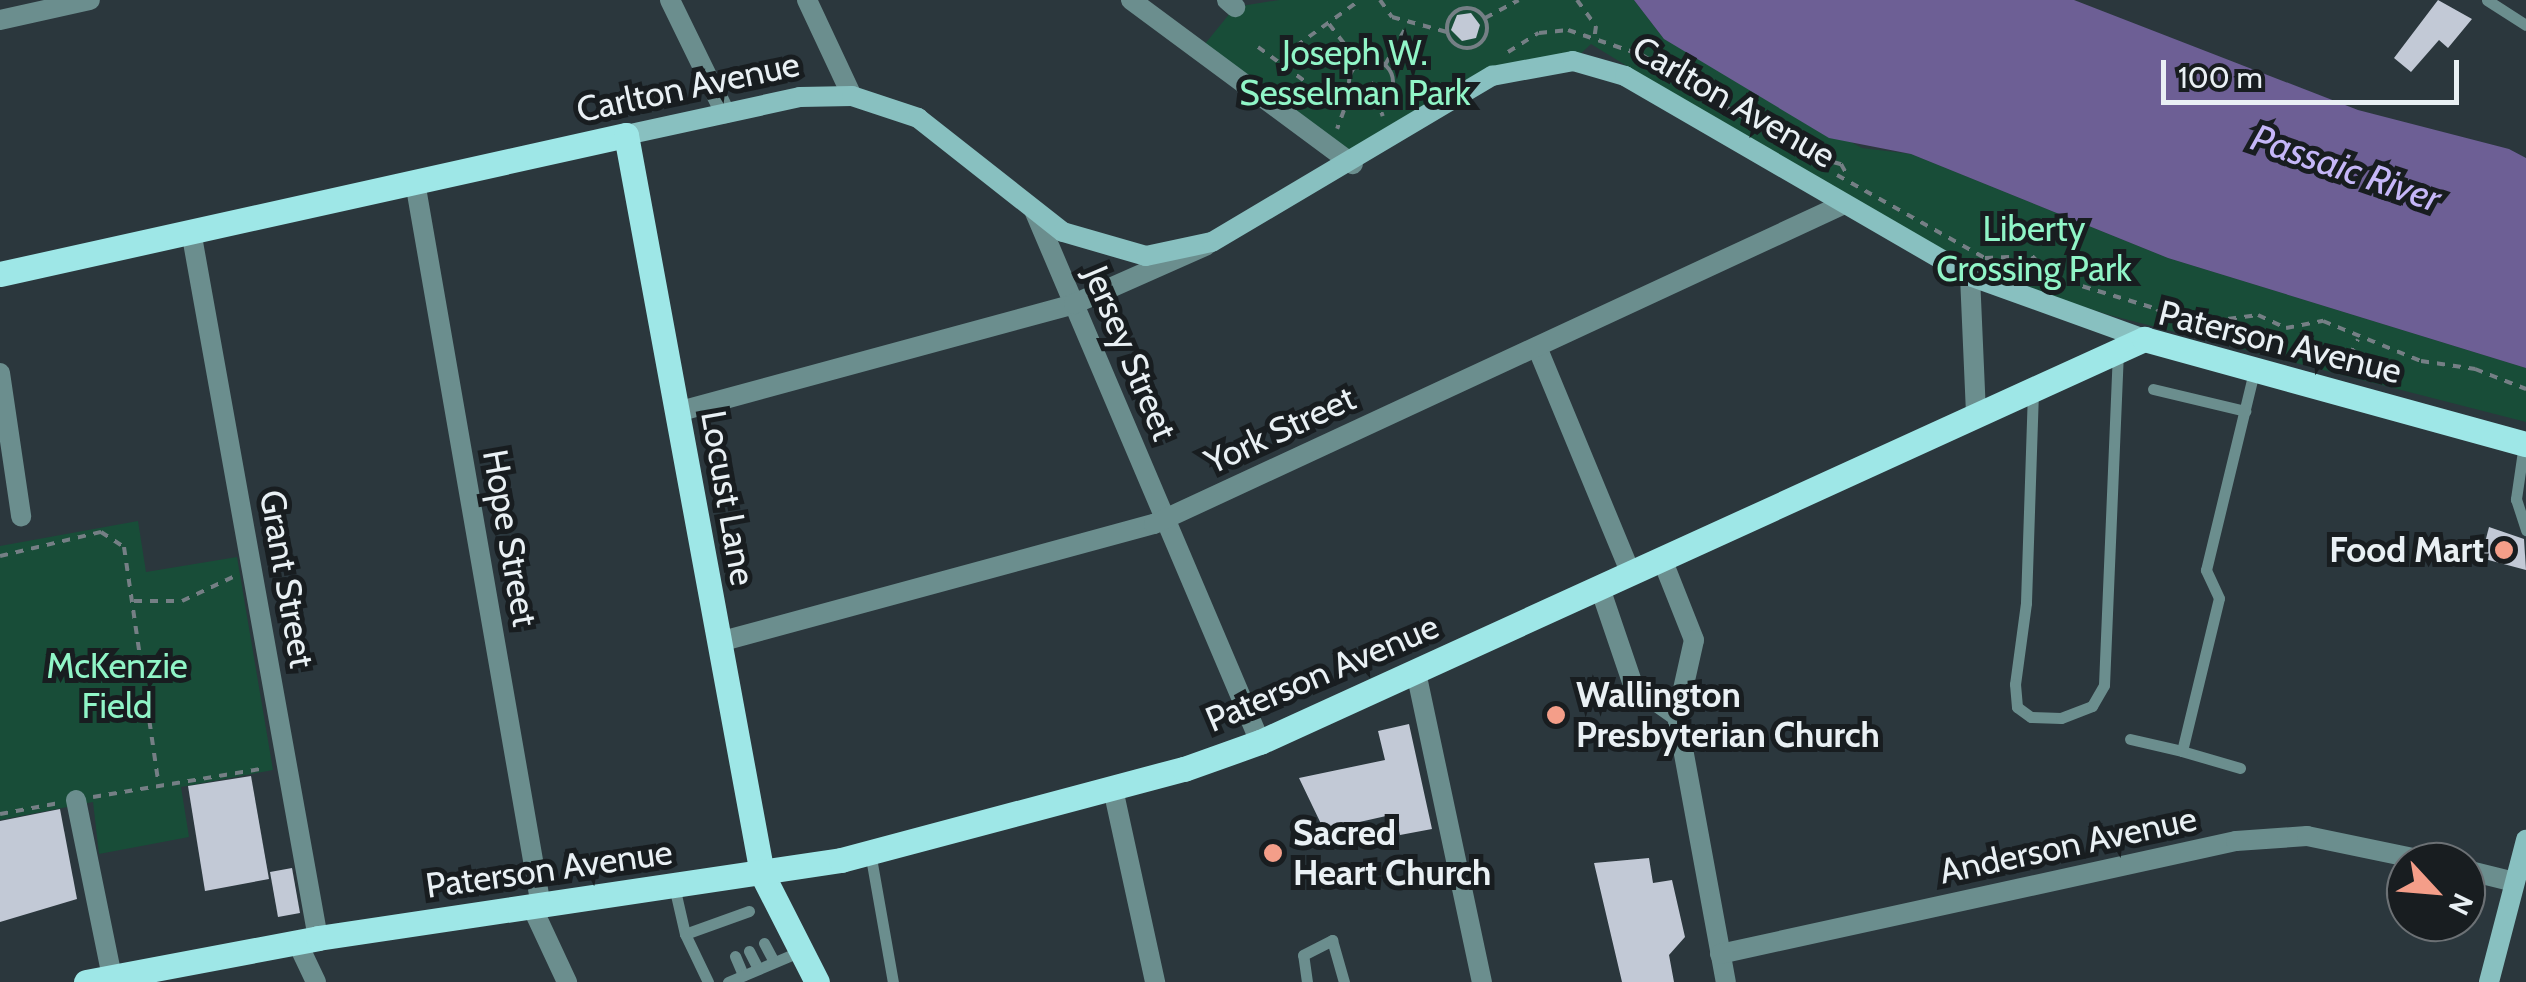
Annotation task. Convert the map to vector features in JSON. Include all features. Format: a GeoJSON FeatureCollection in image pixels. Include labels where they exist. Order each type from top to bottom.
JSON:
{"type":"FeatureCollection","features":[{"type":"Feature","properties":{"kind":"main road","name":"Carlton Avenue"},"geometry":{"type":"LineString","coordinates":[[0,274],[626,135]]}},
{"type":"Feature","properties":{"kind":"main road","name":"Locust Lane"},"geometry":{"type":"LineString","coordinates":[[626,135],[762,874],[816,982]]}},
{"type":"Feature","properties":{"kind":"main road","name":"Paterson Avenue"},"geometry":{"type":"LineString","coordinates":[[99,980],[308,940],[762,874],[870,852],[1113,789],[1260,742],[1976,412],[2144,339],[2525,444]]}},
{"type":"Feature","properties":{"kind":"street"},"geometry":{"type":"LineString","coordinates":[[0,20],[90,0]]}},
{"type":"Feature","properties":{"kind":"street"},"geometry":{"type":"LineString","coordinates":[[670,0],[725,113]]}},
{"type":"Feature","properties":{"kind":"street"},"geometry":{"type":"LineString","coordinates":[[807,0],[852,96]]}},
{"type":"Feature","properties":{"kind":"street"},"geometry":{"type":"LineString","coordinates":[[1131,0],[1353,164]]}},
{"type":"Feature","properties":{"kind":"street","name":"Carlton Avenue"},"geometry":{"type":"LineString","coordinates":[[626,135],[800,97],[852,96],[918,118],[1075,238],[1116,253],[1173,254],[1212,242],[1353,164],[1492,76],[1574,62],[1626,76],[1970,276],[2144,339]]}},
{"type":"Feature","properties":{"kind":"street","name":"Hope Street"},"geometry":{"type":"LineString","coordinates":[[414,182],[536,906],[567,982]]}},
{"type":"Feature","properties":{"kind":"street","name":"York Street"},"geometry":{"type":"LineString","coordinates":[[719,642],[1166,519],[1842,205]]}},
{"type":"Feature","properties":{"kind":"street","name":"Jersey Street"},"geometry":{"type":"LineString","coordinates":[[1034,210],[1260,742]]}},
{"type":"Feature","properties":{"kind":"street","name":"Grant Street"},"geometry":{"type":"LineString","coordinates":[[192,231],[287,764],[316,982]]}},
{"type":"Feature","properties":{"kind":"street"},"geometry":{"type":"LineString","coordinates":[[677,412],[1074,304],[1212,242]]}},
{"type":"Feature","properties":{"kind":"street"},"geometry":{"type":"LineString","coordinates":[[1970,276],[1976,412]]}},
{"type":"Feature","properties":{"kind":"street"},"geometry":{"type":"LineString","coordinates":[[1537,346],[1630,574]]}},
{"type":"Feature","properties":{"kind":"street"},"geometry":{"type":"LineString","coordinates":[[0,373],[21,516]]}},
{"type":"Feature","properties":{"kind":"street"},"geometry":{"type":"LineString","coordinates":[[1662,560],[1694,640],[1676,716],[1726,982]]}},
{"type":"Feature","properties":{"kind":"street"},"geometry":{"type":"LineString","coordinates":[[1600,588],[1633,685],[1676,716]]}},
{"type":"Feature","properties":{"kind":"street"},"geometry":{"type":"LineString","coordinates":[[1416,672],[1482,982]]}},
{"type":"Feature","properties":{"kind":"street"},"geometry":{"type":"LineString","coordinates":[[1113,789],[1155,982]]}},
{"type":"Feature","properties":{"kind":"street"},"geometry":{"type":"LineString","coordinates":[[76,800],[99,980]]}},
{"type":"Feature","properties":{"kind":"street","name":"Anderson Avenue"},"geometry":{"type":"LineString","coordinates":[[1720,954],[2236,841],[2307,836],[2386,852]]}},
{"type":"Feature","properties":{"kind":"street"},"geometry":{"type":"LineString","coordinates":[[2489,982],[2526,840]]}},
{"type":"Feature","properties":{"kind":"street"},"geometry":{"type":"LineString","coordinates":[[2486,875],[2515,882]]}},
{"type":"Feature","properties":{"kind":"lane"},"geometry":{"type":"LineString","coordinates":[[2486,0],[2526,25]]}},
{"type":"Feature","properties":{"kind":"lane"},"geometry":{"type":"LineString","coordinates":[[2034,387],[2026,603],[2014,684],[2017,707],[2031,717],[2060,718],[2092,706],[2104,685],[2118,350]]}},
{"type":"Feature","properties":{"kind":"lane"},"geometry":{"type":"LineString","coordinates":[[2182,751],[2220,598],[2206,570],[2255,368]]}},
{"type":"Feature","properties":{"kind":"lane"},"geometry":{"type":"LineString","coordinates":[[2153,389],[2245,411]]}},
{"type":"Feature","properties":{"kind":"lane"},"geometry":{"type":"LineString","coordinates":[[2525,444],[2516,499],[2526,530]]}},
{"type":"Feature","properties":{"kind":"lane"},"geometry":{"type":"LineString","coordinates":[[2130,740],[2240,768]]}},
{"type":"Feature","properties":{"kind":"lane"},"geometry":{"type":"LineString","coordinates":[[870,852],[892,942],[893,982]]}},
{"type":"Feature","properties":{"kind":"lane"},"geometry":{"type":"LineString","coordinates":[[674,886],[684,934],[708,982]]}},
{"type":"Feature","properties":{"kind":"lane"},"geometry":{"type":"LineString","coordinates":[[684,934],[749,911]]}},
{"type":"Feature","properties":{"kind":"lane"},"geometry":{"type":"LineString","coordinates":[[1307,982],[1303,955],[1332,940],[1344,982]]}},
{"type":"Feature","properties":{"kind":"lane"},"geometry":{"type":"LineString","coordinates":[[764,943],[774,962]]}},
{"type":"Feature","properties":{"kind":"lane"},"geometry":{"type":"LineString","coordinates":[[749,950],[758,969]]}},
{"type":"Feature","properties":{"kind":"lane"},"geometry":{"type":"LineString","coordinates":[[728,982],[801,951]]}},
{"type":"Feature","properties":{"kind":"lane"},"geometry":{"type":"LineString","coordinates":[[734,956],[743,975]]}},
{"type":"Feature","properties":{"kind":"path"},"geometry":{"type":"LineString","coordinates":[[1287,68],[1296,46],[1360,0]]}},
{"type":"Feature","properties":{"kind":"path"},"geometry":{"type":"LineString","coordinates":[[1380,0],[1389,15],[1447,32],[1456,46],[1475,47]]}},
{"type":"Feature","properties":{"kind":"path"},"geometry":{"type":"LineString","coordinates":[[1462,0],[1464,8],[1484,18]]}},
{"type":"Feature","properties":{"kind":"path"},"geometry":{"type":"LineString","coordinates":[[1484,18],[1519,0]]}},
{"type":"Feature","properties":{"kind":"path"},"geometry":{"type":"LineString","coordinates":[[1577,0],[1596,26],[1594,41]]}},
{"type":"Feature","properties":{"kind":"path"},"geometry":{"type":"LineString","coordinates":[[1447,32],[1451,15],[1464,8]]}},
{"type":"Feature","properties":{"kind":"path"},"geometry":{"type":"LineString","coordinates":[[1475,47],[1486,35],[1484,18]]}},
{"type":"Feature","properties":{"kind":"path"},"geometry":{"type":"LineString","coordinates":[[1328,22],[1360,64]]}},
{"type":"Feature","properties":{"kind":"path"},"geometry":{"type":"LineString","coordinates":[[1385,65],[1410,22]]}},
{"type":"Feature","properties":{"kind":"path"},"geometry":{"type":"LineString","coordinates":[[1496,59],[1548,30],[1594,41],[1663,66],[1985,258],[2032,256],[2052,278],[2157,309],[2169,326]]}},
{"type":"Feature","properties":{"kind":"path"},"geometry":{"type":"LineString","coordinates":[[1258,46],[1344,110],[1336,129],[1352,140]]}},
{"type":"Feature","properties":{"kind":"path"},"geometry":{"type":"LineString","coordinates":[[1475,47],[1478,57]]}},
{"type":"Feature","properties":{"kind":"path"},"geometry":{"type":"LineString","coordinates":[[1360,64],[1385,65]]}},
{"type":"Feature","properties":{"kind":"path"},"geometry":{"type":"LineString","coordinates":[[1360,64],[1349,79],[1352,94],[1379,102]]}},
{"type":"Feature","properties":{"kind":"path"},"geometry":{"type":"LineString","coordinates":[[1379,102],[1393,86],[1385,65]]}},
{"type":"Feature","properties":{"kind":"path"},"geometry":{"type":"LineString","coordinates":[[1371,82],[1386,126]]}},
{"type":"Feature","properties":{"kind":"path"},"geometry":{"type":"LineString","coordinates":[[1818,158],[1842,164],[1847,175]]}},
{"type":"Feature","properties":{"kind":"path"},"geometry":{"type":"LineString","coordinates":[[2176,330],[2192,320],[2258,316],[2286,328],[2324,322],[2358,339],[2526,389]]}},
{"type":"Feature","properties":{"kind":"path"},"geometry":{"type":"LineString","coordinates":[[2342,374],[2358,339]]}},
{"type":"Feature","properties":{"kind":"path"},"geometry":{"type":"LineString","coordinates":[[0,556],[101,532],[124,547],[159,786]]}},
{"type":"Feature","properties":{"kind":"path"},"geometry":{"type":"LineString","coordinates":[[134,601],[182,601],[253,573]]}},
{"type":"Feature","properties":{"kind":"path"},"geometry":{"type":"LineString","coordinates":[[0,814],[287,764]]}},
{"type":"Feature","properties":{"kind":"green space"},"geometry":{"type":"Polygon","coordinates":[[[1279,0],[1634,0],[1664,39],[1862,148],[1911,154],[2168,258],[2526,368],[2526,422],[2109,315],[1993,277],[1840,197],[1591,44],[1573,61],[1517,67],[1353,164],[1200,50],[1235,7],[1279,0]]]}},
{"type":"Feature","properties":{"kind":"green space","name":"McKenzie Field"},"geometry":{"type":"Polygon","coordinates":[[[138,521],[146,572],[237,557],[273,770],[181,787],[189,837],[99,854],[93,802],[0,820],[0,546],[138,521]]]}},
{"type":"Feature","properties":{"kind":"water","name":"Passaic River"},"geometry":{"type":"Polygon","coordinates":[[[1634,0],[2074,0],[2358,110],[2509,149],[2526,158],[2526,368],[2168,258],[1911,154],[1829,138],[1664,39],[1634,0]]]}},
{"type":"Feature","properties":{"kind":"building"},"geometry":{"type":"Polygon","coordinates":[[[2438,0],[2472,19],[2448,48],[2439,40],[2411,72],[2394,58],[2438,0]]]}},
{"type":"Feature","properties":{"kind":"building"},"geometry":{"type":"Polygon","coordinates":[[[1471,13],[1480,25],[1476,38],[1462,41],[1451,30],[1457,15],[1471,13]]]}},
{"type":"Feature","properties":{"kind":"building","name":"Food Mart"},"geometry":{"type":"Polygon","coordinates":[[[2489,527],[2524,539],[2526,570],[2481,558],[2489,527]]]}},
{"type":"Feature","properties":{"kind":"building"},"geometry":{"type":"Polygon","coordinates":[[[1409,724],[1432,829],[1400,835],[1395,814],[1324,830],[1299,778],[1385,760],[1378,731],[1409,724]]]}},
{"type":"Feature","properties":{"kind":"building"},"geometry":{"type":"Polygon","coordinates":[[[251,776],[269,879],[205,891],[188,786],[251,776]]]}},
{"type":"Feature","properties":{"kind":"building"},"geometry":{"type":"Polygon","coordinates":[[[60,809],[77,899],[0,922],[0,821],[60,809]]]}},
{"type":"Feature","properties":{"kind":"building"},"geometry":{"type":"Polygon","coordinates":[[[1649,858],[1653,883],[1672,880],[1685,937],[1669,955],[1674,982],[1622,982],[1594,863],[1649,858]]]}},
{"type":"Feature","properties":{"kind":"building"},"geometry":{"type":"Polygon","coordinates":[[[292,868],[300,913],[278,917],[270,872],[292,868]]]}},
{"type":"Feature","properties":{"kind":"place","name":"Food Mart"},"geometry":{"type":"Point","coordinates":[2504,550]}},
{"type":"Feature","properties":{"kind":"place","name":"Wallington Presbyterian Church"},"geometry":{"type":"Point","coordinates":[1556,715]}},
{"type":"Feature","properties":{"kind":"place","name":"Sacred Heart Church"},"geometry":{"type":"Point","coordinates":[1273,853]}},
{"type":"Feature","properties":{"kind":"park label","name":"Joseph W. Sesselman Park"},"geometry":{"type":"Point","coordinates":[1355,73]}},
{"type":"Feature","properties":{"kind":"park label","name":"Liberty Crossing Park"},"geometry":{"type":"Point","coordinates":[2034,249]}}]}
